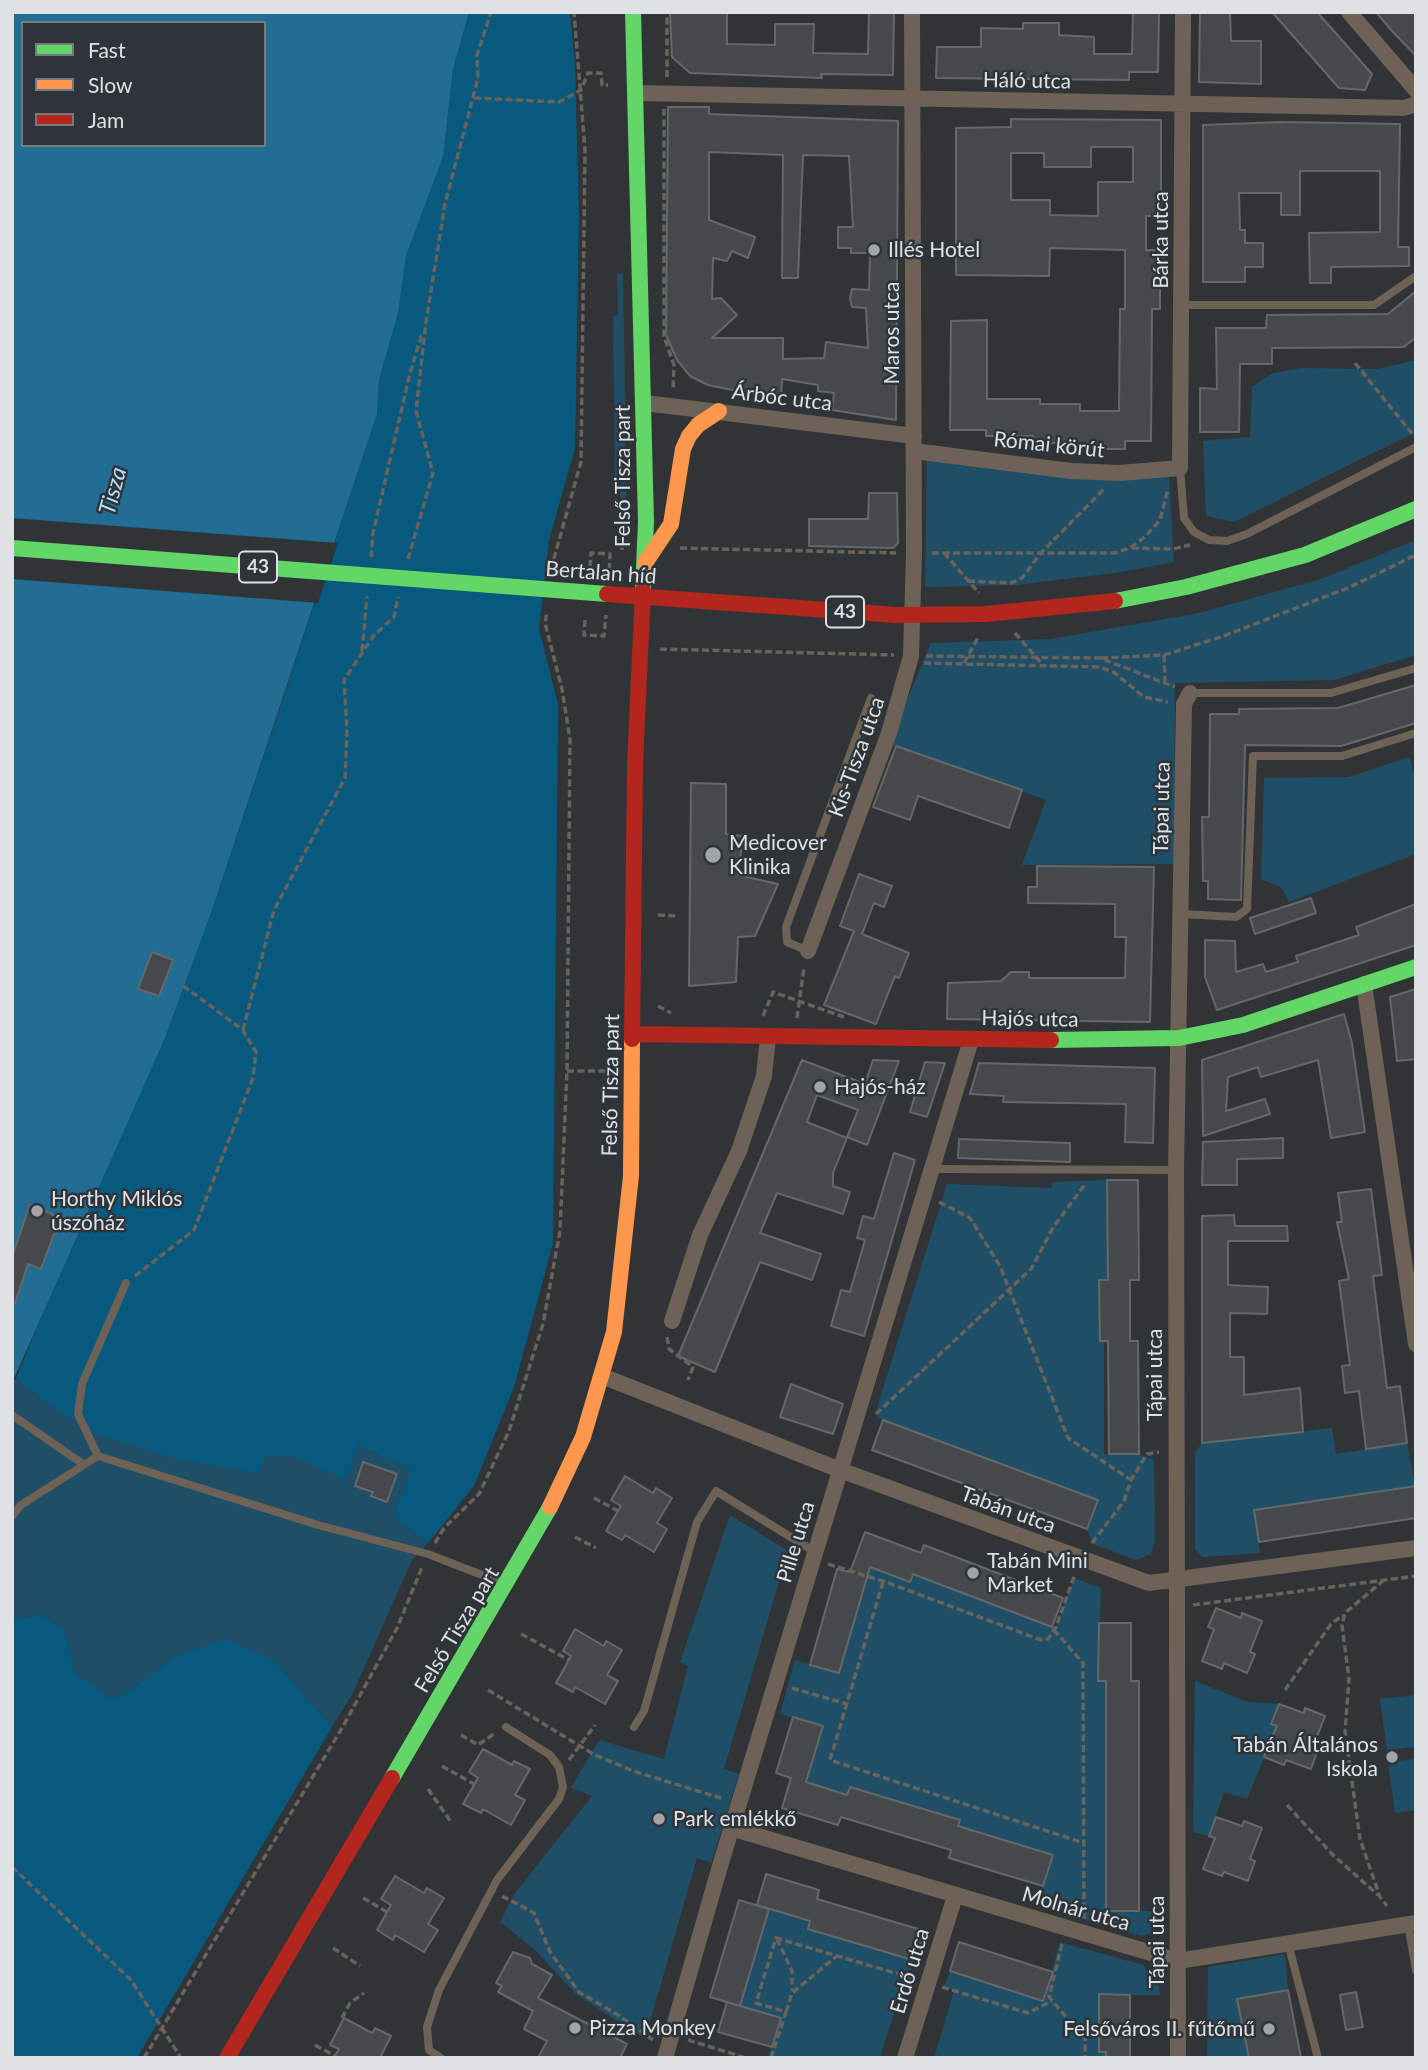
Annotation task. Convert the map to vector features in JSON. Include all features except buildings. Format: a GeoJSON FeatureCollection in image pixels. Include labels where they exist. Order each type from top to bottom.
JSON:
{"type":"FeatureCollection","features":[{"type":"Feature","properties":{"kind":"main road","name":"Felső Tisza part"},"geometry":{"type":"LineString","coordinates":[[228,2058],[508,1586],[568,1473],[583,1437],[614,1332],[627,1233],[634,1034],[635,764],[644,565],[645,402],[634,12]]}},
{"type":"Feature","properties":{"kind":"main road"},"geometry":{"type":"LineString","coordinates":[[644,565],[671,524],[683,449],[689,436],[698,425],[719,411]]}},
{"type":"Feature","properties":{"kind":"main road","name":"Bertalan híd"},"geometry":{"type":"LineString","coordinates":[[12,548],[897,615],[1048,610],[1186,587],[1305,555],[1416,509]]}},
{"type":"Feature","properties":{"kind":"main road","name":"Hajós utca"},"geometry":{"type":"LineString","coordinates":[[634,1034],[971,1040],[1123,1041],[1179,1038],[1243,1025],[1416,967]]}},
{"type":"Feature","properties":{"kind":"street","name":"Maros utca"},"geometry":{"type":"LineString","coordinates":[[912,12],[913,612]]}},
{"type":"Feature","properties":{"kind":"street","name":"Bárka utca"},"geometry":{"type":"LineString","coordinates":[[1180,468],[1183,12]]}},
{"type":"Feature","properties":{"kind":"street"},"geometry":{"type":"LineString","coordinates":[[1349,12],[1416,90]]}},
{"type":"Feature","properties":{"kind":"street","name":"Háló utca"},"geometry":{"type":"LineString","coordinates":[[637,93],[666,96],[1404,108],[1416,104]]}},
{"type":"Feature","properties":{"kind":"street","name":"Árbóc utca"},"geometry":{"type":"LineString","coordinates":[[645,402],[719,411],[914,444]]}},
{"type":"Feature","properties":{"kind":"street","name":"Római körút"},"geometry":{"type":"LineString","coordinates":[[914,444],[1071,471],[1120,472],[1180,468]]}},
{"type":"Feature","properties":{"kind":"street","name":"Kis-Tisza utca"},"geometry":{"type":"LineString","coordinates":[[808,951],[889,733],[910,660],[913,612]]}},
{"type":"Feature","properties":{"kind":"street","name":"Tápai utca"},"geometry":{"type":"LineString","coordinates":[[1178,2058],[1175,1450],[1179,1038],[1187,698]]}},
{"type":"Feature","properties":{"kind":"street"},"geometry":{"type":"LineString","coordinates":[[1364,984],[1416,1343]]}},
{"type":"Feature","properties":{"kind":"street"},"geometry":{"type":"LineString","coordinates":[[672,1321],[700,1235],[740,1152],[764,1076],[768,1037]]}},
{"type":"Feature","properties":{"kind":"street","name":"Pille utca"},"geometry":{"type":"LineString","coordinates":[[666,2058],[731,1828],[971,1040]]}},
{"type":"Feature","properties":{"kind":"street","name":"Tabán utca"},"geometry":{"type":"LineString","coordinates":[[602,1377],[840,1471],[1149,1583],[1416,1548]]}},
{"type":"Feature","properties":{"kind":"street","name":"Molnár utca"},"geometry":{"type":"LineString","coordinates":[[731,1828],[1178,1961],[1412,1924]]}},
{"type":"Feature","properties":{"kind":"street","name":"Erdő utca"},"geometry":{"type":"LineString","coordinates":[[905,2058],[955,1896]]}},
{"type":"Feature","properties":{"kind":"lane"},"geometry":{"type":"LineString","coordinates":[[1182,305],[1374,305],[1416,276]]}},
{"type":"Feature","properties":{"kind":"lane"},"geometry":{"type":"LineString","coordinates":[[1180,468],[1184,518],[1195,532],[1209,540],[1227,541],[1247,534],[1416,447]]}},
{"type":"Feature","properties":{"kind":"lane"},"geometry":{"type":"LineString","coordinates":[[1187,698],[1331,693],[1416,668]]}},
{"type":"Feature","properties":{"kind":"lane"},"geometry":{"type":"LineString","coordinates":[[808,951],[787,942],[786,927],[871,698]]}},
{"type":"Feature","properties":{"kind":"lane"},"geometry":{"type":"LineString","coordinates":[[1182,914],[1236,917],[1247,909],[1253,756],[1342,756],[1416,733]]}},
{"type":"Feature","properties":{"kind":"lane"},"geometry":{"type":"LineString","coordinates":[[932,1169],[1177,1170]]}},
{"type":"Feature","properties":{"kind":"lane"},"geometry":{"type":"LineString","coordinates":[[98,1456],[78,1414],[82,1384],[126,1283]]}},
{"type":"Feature","properties":{"kind":"lane"},"geometry":{"type":"LineString","coordinates":[[12,1415],[83,1464]]}},
{"type":"Feature","properties":{"kind":"lane"},"geometry":{"type":"LineString","coordinates":[[12,1516],[21,1505],[98,1456],[318,1525],[428,1554],[508,1586]]}},
{"type":"Feature","properties":{"kind":"lane"},"geometry":{"type":"LineString","coordinates":[[634,1727],[644,1711],[697,1522],[716,1491],[813,1556]]}},
{"type":"Feature","properties":{"kind":"lane"},"geometry":{"type":"LineString","coordinates":[[441,2058],[429,2050],[427,2027],[439,1990],[491,1890],[511,1858],[559,1799],[563,1787],[559,1767],[551,1755],[506,1727]]}},
{"type":"Feature","properties":{"kind":"lane"},"geometry":{"type":"LineString","coordinates":[[1412,1924],[1416,1970]]}},
{"type":"Feature","properties":{"kind":"lane"},"geometry":{"type":"LineString","coordinates":[[1288,1943],[1318,2058]]}},
{"type":"Feature","properties":{"kind":"path"},"geometry":{"type":"LineString","coordinates":[[407,563],[433,473],[416,411],[426,322],[445,204],[474,98],[477,55],[491,12]]}},
{"type":"Feature","properties":{"kind":"path"},"geometry":{"type":"LineString","coordinates":[[551,570],[581,462],[584,163],[582,90],[574,12]]}},
{"type":"Feature","properties":{"kind":"path"},"geometry":{"type":"LineString","coordinates":[[667,12],[664,336],[674,365],[672,406]]}},
{"type":"Feature","properties":{"kind":"path"},"geometry":{"type":"LineString","coordinates":[[474,98],[559,102],[582,90],[588,73],[601,73],[601,85],[608,85]]}},
{"type":"Feature","properties":{"kind":"path"},"geometry":{"type":"LineString","coordinates":[[371,559],[373,533],[410,373],[426,322]]}},
{"type":"Feature","properties":{"kind":"path"},"geometry":{"type":"LineString","coordinates":[[1355,363],[1416,438]]}},
{"type":"Feature","properties":{"kind":"path"},"geometry":{"type":"LineString","coordinates":[[1120,472],[1040,554],[1022,578],[1011,583],[968,581],[944,553],[1040,554],[1115,553],[1130,548],[1146,536],[1160,520],[1164,496],[1180,468]]}},
{"type":"Feature","properties":{"kind":"path"},"geometry":{"type":"LineString","coordinates":[[622,550],[624,521]]}},
{"type":"Feature","properties":{"kind":"path"},"geometry":{"type":"LineString","coordinates":[[1130,548],[1173,549],[1209,540]]}},
{"type":"Feature","properties":{"kind":"path"},"geometry":{"type":"LineString","coordinates":[[674,548],[914,554]]}},
{"type":"Feature","properties":{"kind":"path"},"geometry":{"type":"LineString","coordinates":[[590,567],[591,552],[611,554],[608,576],[620,578]]}},
{"type":"Feature","properties":{"kind":"path"},"geometry":{"type":"LineString","coordinates":[[910,660],[1164,655],[1224,636],[1350,587],[1416,555]]}},
{"type":"Feature","properties":{"kind":"path"},"geometry":{"type":"LineString","coordinates":[[362,653],[368,586]]}},
{"type":"Feature","properties":{"kind":"path"},"geometry":{"type":"LineString","coordinates":[[243,1030],[274,910],[345,778],[347,730],[344,680],[374,635],[394,617],[400,590]]}},
{"type":"Feature","properties":{"kind":"path"},"geometry":{"type":"LineString","coordinates":[[144,2058],[342,1728],[397,1628],[428,1554],[444,1528],[479,1494],[509,1431],[543,1324],[560,1231],[567,1071],[570,739],[562,689],[545,623],[547,610]]}},
{"type":"Feature","properties":{"kind":"path"},"geometry":{"type":"LineString","coordinates":[[585,620],[584,635],[604,636],[606,614],[617,614]]}},
{"type":"Feature","properties":{"kind":"path"},"geometry":{"type":"LineString","coordinates":[[660,649],[1098,667],[1112,671],[1153,701],[1187,698]]}},
{"type":"Feature","properties":{"kind":"path"},"geometry":{"type":"LineString","coordinates":[[1164,655],[1165,682]]}},
{"type":"Feature","properties":{"kind":"path"},"geometry":{"type":"LineString","coordinates":[[1100,658],[1165,682],[1187,698]]}},
{"type":"Feature","properties":{"kind":"path"},"geometry":{"type":"LineString","coordinates":[[658,915],[676,916]]}},
{"type":"Feature","properties":{"kind":"path"},"geometry":{"type":"LineString","coordinates":[[798,1001],[808,951]]}},
{"type":"Feature","properties":{"kind":"path"},"geometry":{"type":"LineString","coordinates":[[126,1283],[194,1230],[253,1078],[256,1052],[243,1030],[182,985]]}},
{"type":"Feature","properties":{"kind":"path"},"geometry":{"type":"LineString","coordinates":[[761,1020],[772,992],[817,1008]]}},
{"type":"Feature","properties":{"kind":"path"},"geometry":{"type":"LineString","coordinates":[[567,1071],[606,1071]]}},
{"type":"Feature","properties":{"kind":"path"},"geometry":{"type":"LineString","coordinates":[[852,1430],[882,1409],[1031,1269],[1054,1226],[1096,1170]]}},
{"type":"Feature","properties":{"kind":"path"},"geometry":{"type":"LineString","coordinates":[[924,1195],[970,1218],[1000,1266],[1068,1438],[1131,1480]]}},
{"type":"Feature","properties":{"kind":"path"},"geometry":{"type":"LineString","coordinates":[[672,1321],[666,1341],[677,1357],[693,1367],[688,1380]]}},
{"type":"Feature","properties":{"kind":"path"},"geometry":{"type":"LineString","coordinates":[[813,1556],[1041,1640],[1048,1639],[1054,1630],[1080,1560],[1125,1501],[1131,1480],[1147,1454],[1175,1450]]}},
{"type":"Feature","properties":{"kind":"path"},"geometry":{"type":"LineString","coordinates":[[594,1498],[618,1511]]}},
{"type":"Feature","properties":{"kind":"path"},"geometry":{"type":"LineString","coordinates":[[575,1537],[596,1548]]}},
{"type":"Feature","properties":{"kind":"path"},"geometry":{"type":"LineString","coordinates":[[1193,1605],[1416,1576]]}},
{"type":"Feature","properties":{"kind":"path"},"geometry":{"type":"LineString","coordinates":[[1285,1690],[1331,1625],[1384,1580]]}},
{"type":"Feature","properties":{"kind":"path"},"geometry":{"type":"LineString","coordinates":[[883,1581],[830,1760],[1084,1843]]}},
{"type":"Feature","properties":{"kind":"path"},"geometry":{"type":"LineString","coordinates":[[1345,1613],[1342,1625],[1349,1679],[1345,1732],[1360,1839],[1380,1896]]}},
{"type":"Feature","properties":{"kind":"path"},"geometry":{"type":"LineString","coordinates":[[1054,1630],[1083,1663],[1084,1933]]}},
{"type":"Feature","properties":{"kind":"path"},"geometry":{"type":"LineString","coordinates":[[522,1634],[569,1660]]}},
{"type":"Feature","properties":{"kind":"path"},"geometry":{"type":"LineString","coordinates":[[775,1684],[847,1704]]}},
{"type":"Feature","properties":{"kind":"path"},"geometry":{"type":"LineString","coordinates":[[488,1690],[581,1747],[633,1772],[739,1804]]}},
{"type":"Feature","properties":{"kind":"path"},"geometry":{"type":"LineString","coordinates":[[559,1767],[581,1747],[595,1725]]}},
{"type":"Feature","properties":{"kind":"path"},"geometry":{"type":"LineString","coordinates":[[461,1735],[478,1745],[490,1737]]}},
{"type":"Feature","properties":{"kind":"path"},"geometry":{"type":"LineString","coordinates":[[442,1766],[474,1784]]}},
{"type":"Feature","properties":{"kind":"path"},"geometry":{"type":"LineString","coordinates":[[428,1789],[451,1822]]}},
{"type":"Feature","properties":{"kind":"path"},"geometry":{"type":"LineString","coordinates":[[1287,1805],[1333,1855],[1380,1896],[1387,1906]]}},
{"type":"Feature","properties":{"kind":"path"},"geometry":{"type":"LineString","coordinates":[[12,1867],[131,1980],[181,2058]]}},
{"type":"Feature","properties":{"kind":"path"},"geometry":{"type":"LineString","coordinates":[[491,1890],[534,1913],[551,1952],[579,1992],[618,2014],[653,2040],[673,2036],[746,2058]]}},
{"type":"Feature","properties":{"kind":"path"},"geometry":{"type":"LineString","coordinates":[[363,1898],[387,1912]]}},
{"type":"Feature","properties":{"kind":"path"},"geometry":{"type":"LineString","coordinates":[[1066,1928],[1049,1997],[1085,2039],[1085,2058]]}},
{"type":"Feature","properties":{"kind":"path"},"geometry":{"type":"LineString","coordinates":[[776,1938],[1028,2013],[1052,2001]]}},
{"type":"Feature","properties":{"kind":"path"},"geometry":{"type":"LineString","coordinates":[[771,2058],[792,1993],[792,1971],[776,1938]]}},
{"type":"Feature","properties":{"kind":"path"},"geometry":{"type":"LineString","coordinates":[[776,1938],[756,2003],[786,2012]]}},
{"type":"Feature","properties":{"kind":"path"},"geometry":{"type":"LineString","coordinates":[[332,1948],[360,1966]]}},
{"type":"Feature","properties":{"kind":"path"},"geometry":{"type":"LineString","coordinates":[[792,1993],[836,1956]]}},
{"type":"Feature","properties":{"kind":"path"},"geometry":{"type":"LineString","coordinates":[[342,2018],[350,2003],[364,1993]]}},
{"type":"Feature","properties":{"kind":"path"},"geometry":{"type":"LineString","coordinates":[[315,2045],[335,2056]]}},
{"type":"Feature","properties":{"kind":"shaded area"},"geometry":{"type":"Polygon","coordinates":[[[469,12],[570,12],[575,65],[579,215],[575,448],[549,540],[539,629],[558,704],[553,1243],[514,1387],[474,1486],[428,1543],[394,1517],[411,1469],[358,1446],[345,1480],[290,1455],[266,1455],[258,1473],[177,1459],[93,1433],[41,1399],[16,1378],[63,1265],[165,1038],[212,910],[280,708],[377,414],[379,380],[398,313],[406,256],[443,157],[453,69],[469,12]]]}},
{"type":"Feature","properties":{"kind":"shaded area"},"geometry":{"type":"Polygon","coordinates":[[[617,274],[623,274],[627,517],[620,517],[620,477],[615,477],[613,316],[618,315],[617,274]]]}},
{"type":"Feature","properties":{"kind":"shaded area"},"geometry":{"type":"Polygon","coordinates":[[[1416,360],[1416,432],[1234,522],[1206,516],[1203,441],[1250,437],[1252,387],[1273,373],[1301,368],[1376,369],[1416,360]]]}},
{"type":"Feature","properties":{"kind":"shaded area"},"geometry":{"type":"Polygon","coordinates":[[[927,459],[1094,480],[1169,476],[1174,562],[1122,572],[1016,585],[925,587],[927,459]]]}},
{"type":"Feature","properties":{"kind":"shaded area"},"geometry":{"type":"Polygon","coordinates":[[[1416,540],[1416,655],[1334,680],[1175,683],[1174,864],[1022,865],[1046,800],[889,743],[931,643],[1051,639],[1199,613],[1321,579],[1416,540]]]}},
{"type":"Feature","properties":{"kind":"shaded area"},"geometry":{"type":"Polygon","coordinates":[[[1409,757],[1416,779],[1416,854],[1289,902],[1282,888],[1261,879],[1264,778],[1349,777],[1409,757]]]}},
{"type":"Feature","properties":{"kind":"shaded area"},"geometry":{"type":"Polygon","coordinates":[[[1107,1180],[1108,1280],[1099,1281],[1100,1341],[1104,1341],[1104,1454],[1139,1454],[1154,1460],[1155,1541],[1151,1554],[1136,1560],[1093,1544],[1087,1529],[1098,1500],[883,1420],[875,1414],[947,1184],[1051,1188],[1052,1182],[1107,1180]]]}},
{"type":"Feature","properties":{"kind":"shaded area"},"geometry":{"type":"Polygon","coordinates":[[[16,1378],[41,1399],[93,1433],[266,1455],[291,1455],[344,1479],[357,1446],[412,1469],[394,1517],[428,1543],[412,1560],[353,1693],[332,1727],[274,1660],[175,1657],[130,1690],[112,1699],[75,1672],[64,1628],[40,1614],[12,1620],[12,1383],[16,1378]]]}},
{"type":"Feature","properties":{"kind":"shaded area"},"geometry":{"type":"Polygon","coordinates":[[[1332,1428],[1336,1454],[1407,1443],[1415,1486],[1254,1510],[1260,1553],[1202,1557],[1195,1549],[1195,1453],[1202,1443],[1332,1428]]]}},
{"type":"Feature","properties":{"kind":"shaded area"},"geometry":{"type":"Polygon","coordinates":[[[730,1515],[788,1551],[724,1769],[739,1774],[711,1863],[697,1858],[645,2039],[576,1994],[534,1949],[500,1922],[515,1893],[592,1796],[571,1788],[599,1740],[664,1759],[688,1666],[680,1662],[730,1515]]]}},
{"type":"Feature","properties":{"kind":"shaded area"},"geometry":{"type":"Polygon","coordinates":[[[869,1567],[909,1582],[913,1574],[1052,1627],[1056,1626],[1074,1578],[1101,1588],[1098,1680],[1106,1681],[1107,1911],[1158,1911],[1157,1925],[1152,1933],[1141,1936],[1037,1906],[1052,1854],[958,1826],[960,1820],[850,1787],[847,1795],[806,1782],[823,1727],[780,1714],[795,1660],[839,1673],[869,1567]]]}},
{"type":"Feature","properties":{"kind":"shaded area"},"geometry":{"type":"Polygon","coordinates":[[[40,1614],[64,1628],[75,1672],[112,1699],[130,1690],[175,1657],[225,1639],[274,1660],[332,1727],[137,2058],[12,2058],[12,1620],[40,1614]]]}},
{"type":"Feature","properties":{"kind":"shaded area"},"geometry":{"type":"Polygon","coordinates":[[[1195,1681],[1248,1702],[1279,1704],[1271,1723],[1277,1726],[1247,1799],[1224,1792],[1209,1836],[1193,1832],[1195,1681]]]}},
{"type":"Feature","properties":{"kind":"shaded area"},"geometry":{"type":"Polygon","coordinates":[[[1416,1695],[1416,1747],[1387,1750],[1380,1699],[1416,1695]]]}},
{"type":"Feature","properties":{"kind":"shaded area"},"geometry":{"type":"Polygon","coordinates":[[[1416,1759],[1416,1810],[1395,1813],[1388,1762],[1416,1759]]]}},
{"type":"Feature","properties":{"kind":"shaded area"},"geometry":{"type":"Polygon","coordinates":[[[769,1909],[810,1921],[808,1929],[916,1961],[904,1980],[880,2058],[768,2058],[781,2018],[740,2006],[769,1909]]]}},
{"type":"Feature","properties":{"kind":"shaded area"},"geometry":{"type":"Polygon","coordinates":[[[1060,1942],[1143,1965],[1159,1987],[1160,1995],[1099,1995],[1099,2052],[1106,2052],[1106,2058],[934,2058],[954,1991],[944,1987],[950,1971],[1043,2001],[1060,1942]]]}},
{"type":"Feature","properties":{"kind":"shaded area"},"geometry":{"type":"Polygon","coordinates":[[[1285,1954],[1288,1990],[1237,2000],[1248,2058],[1207,2058],[1208,1967],[1285,1954]]]}},
{"type":"Feature","properties":{"kind":"water","name":"Tisza"},"geometry":{"type":"Polygon","coordinates":[[[12,12],[469,12],[453,69],[443,157],[406,256],[398,313],[379,380],[377,414],[212,910],[165,1038],[12,1383],[12,12]]]}},
{"type":"Feature","properties":{"kind":"pier"},"geometry":{"type":"Polygon","coordinates":[[[12,518],[338,543],[318,603],[12,579],[12,518]]]}},
{"type":"Feature","properties":{"kind":"traffic: fast"},"geometry":{"type":"LineString","coordinates":[[633,12],[646,522],[643,590]]}},
{"type":"Feature","properties":{"kind":"traffic: fast"},"geometry":{"type":"LineString","coordinates":[[1115,601],[1186,587],[1305,555],[1416,509]]}},
{"type":"Feature","properties":{"kind":"traffic: fast"},"geometry":{"type":"LineString","coordinates":[[12,548],[607,594]]}},
{"type":"Feature","properties":{"kind":"traffic: fast"},"geometry":{"type":"LineString","coordinates":[[1051,1040],[1179,1038],[1243,1025],[1416,967]]}},
{"type":"Feature","properties":{"kind":"traffic: fast"},"geometry":{"type":"LineString","coordinates":[[392,1778],[550,1507]]}},
{"type":"Feature","properties":{"kind":"traffic: slow"},"geometry":{"type":"LineString","coordinates":[[645,563],[671,524],[683,449],[689,436],[698,425],[719,411]]}},
{"type":"Feature","properties":{"kind":"traffic: slow"},"geometry":{"type":"LineString","coordinates":[[550,1507],[583,1437],[614,1332],[631,1176],[632,1039]]}},
{"type":"Feature","properties":{"kind":"traffic: jam"},"geometry":{"type":"LineString","coordinates":[[632,1039],[635,764],[643,590]]}},
{"type":"Feature","properties":{"kind":"traffic: jam"},"geometry":{"type":"LineString","coordinates":[[607,594],[896,615],[986,614],[1115,601]]}},
{"type":"Feature","properties":{"kind":"traffic: jam"},"geometry":{"type":"LineString","coordinates":[[633,1034],[1051,1040]]}},
{"type":"Feature","properties":{"kind":"traffic: jam"},"geometry":{"type":"LineString","coordinates":[[227,2058],[392,1778]]}},
{"type":"Feature","properties":{"kind":"place","name":"Illés Hotel"},"geometry":{"type":"Point","coordinates":[874,250]}},
{"type":"Feature","properties":{"kind":"place","name":"Medicover Klinika"},"geometry":{"type":"Point","coordinates":[713,855]}},
{"type":"Feature","properties":{"kind":"place","name":"Hajós-ház"},"geometry":{"type":"Point","coordinates":[820,1087]}},
{"type":"Feature","properties":{"kind":"place","name":"Horthy Miklós úszóház"},"geometry":{"type":"Point","coordinates":[37,1211]}},
{"type":"Feature","properties":{"kind":"place","name":"Tabán Mini Market"},"geometry":{"type":"Point","coordinates":[973,1573]}},
{"type":"Feature","properties":{"kind":"place","name":"Tabán Általános Iskola"},"geometry":{"type":"Point","coordinates":[1392,1757]}},
{"type":"Feature","properties":{"kind":"place","name":"Park emlékkő"},"geometry":{"type":"Point","coordinates":[659,1819]}},
{"type":"Feature","properties":{"kind":"place","name":"Pizza Monkey"},"geometry":{"type":"Point","coordinates":[575,2028]}},
{"type":"Feature","properties":{"kind":"place","name":"Felsőváros II. fűtőmű"},"geometry":{"type":"Point","coordinates":[1269,2029]}}]}
